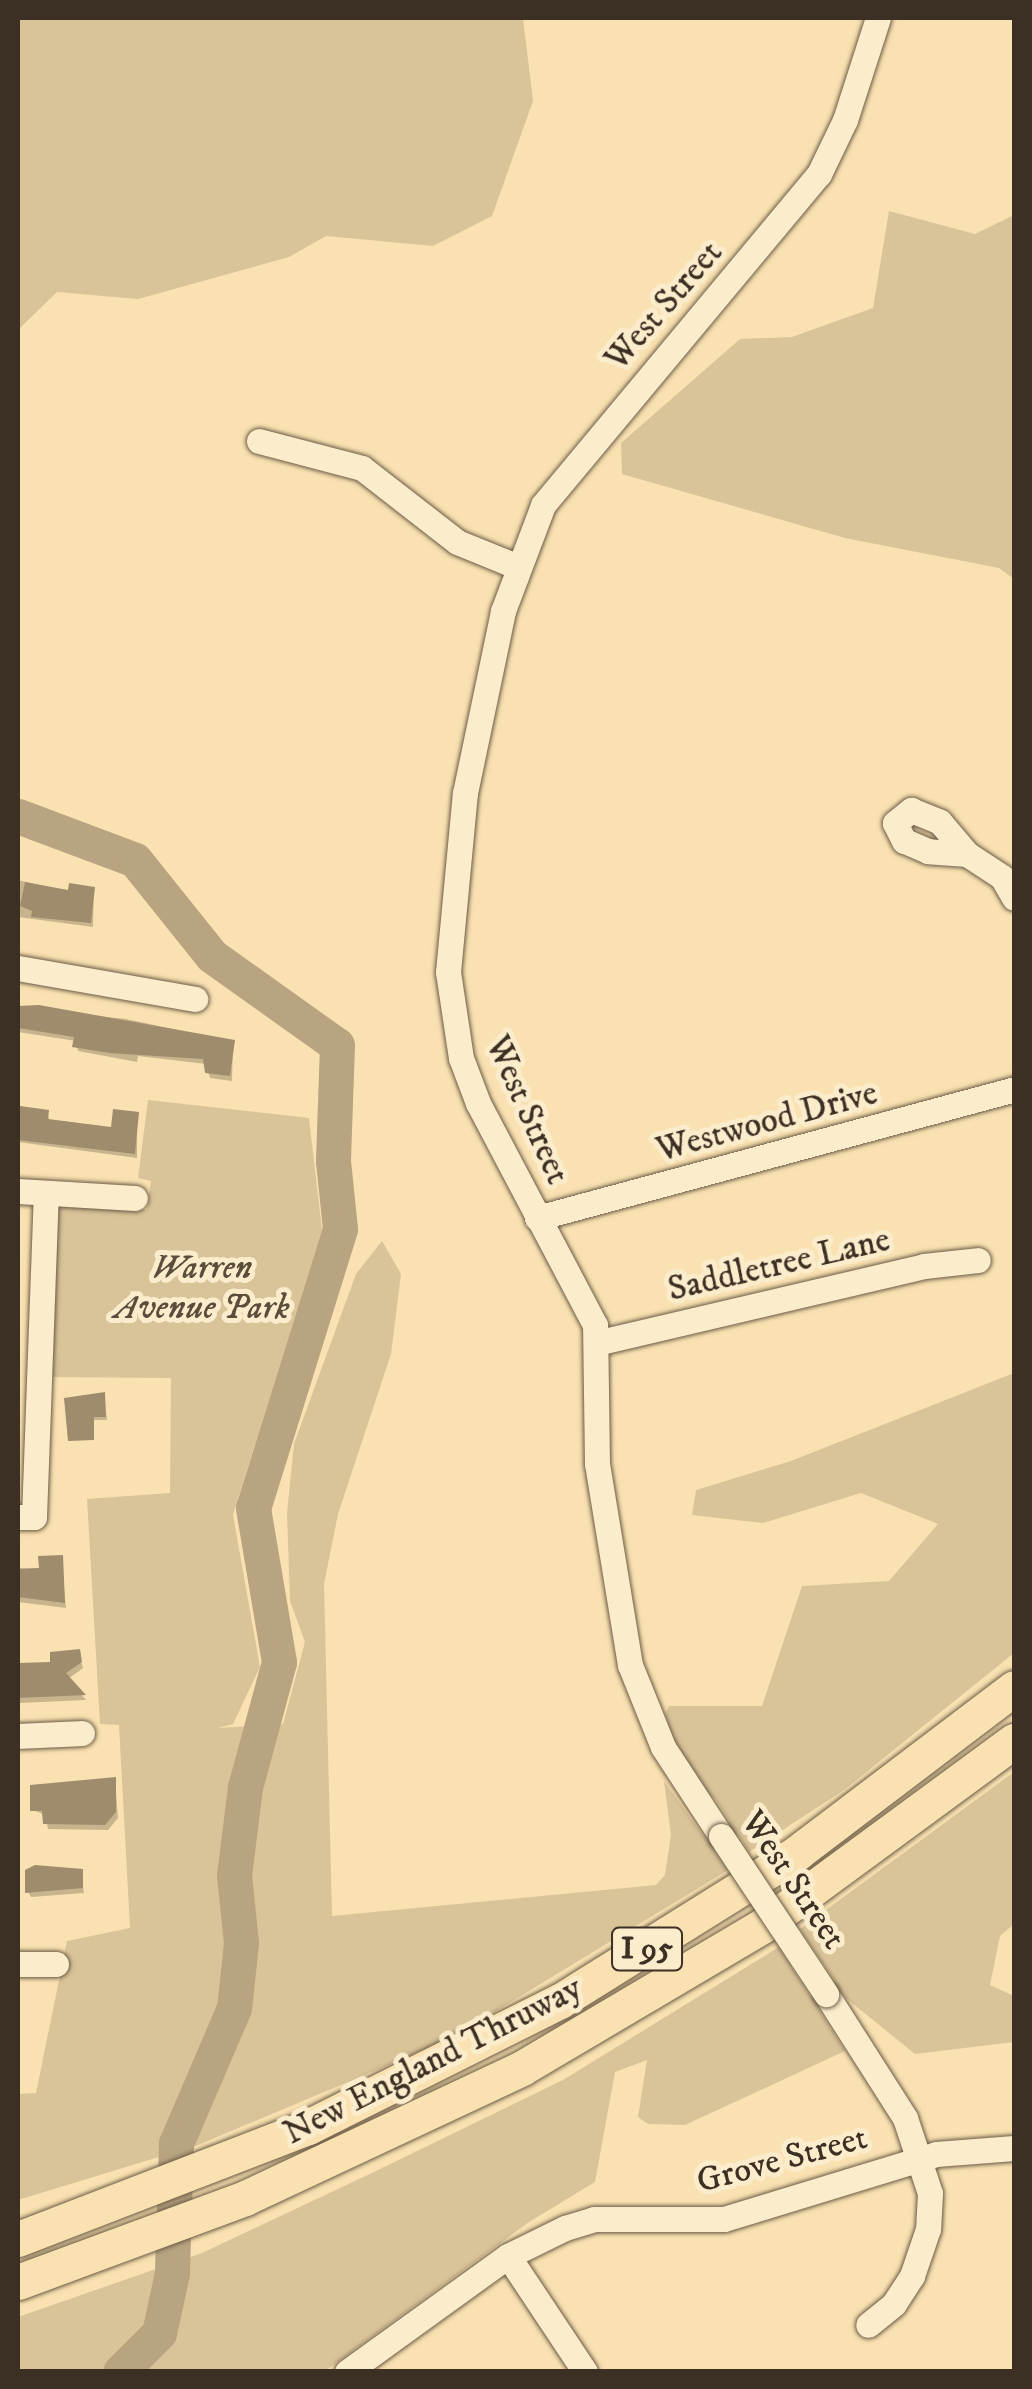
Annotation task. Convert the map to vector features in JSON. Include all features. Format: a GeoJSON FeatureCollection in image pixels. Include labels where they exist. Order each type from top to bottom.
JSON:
{"type":"FeatureCollection","features":[{"type":"Feature","properties":{"kind":"highway","name":"New England Thruway"},"geometry":{"type":"LineString","coordinates":[[18,2239],[245,2154],[436,2066],[665,1938],[840,1822],[1014,1688]]}},
{"type":"Feature","properties":{"kind":"highway","name":"New England Thruway"},"geometry":{"type":"LineString","coordinates":[[18,2282],[245,2198],[464,2098],[645,1998],[822,1886],[1014,1741]]}},
{"type":"Feature","properties":{"kind":"highway"},"geometry":{"type":"LineString","coordinates":[[18,2225],[113,2205]]}},
{"type":"Feature","properties":{"kind":"street","name":"West Street"},"geometry":{"type":"LineString","coordinates":[[868,2325],[894,2304],[925,2239],[930,2193],[905,2118],[662,1748],[630,1665],[597,1464],[596,1343],[588,1303],[537,1218],[461,1058],[448,972],[465,792],[516,566],[543,505],[819,174],[845,120],[878,18]]}},
{"type":"Feature","properties":{"kind":"street"},"geometry":{"type":"LineString","coordinates":[[259,442],[362,468],[456,542],[516,566]]}},
{"type":"Feature","properties":{"kind":"street"},"geometry":{"type":"LineString","coordinates":[[967,854],[1002,877],[1014,898]]}},
{"type":"Feature","properties":{"kind":"street"},"geometry":{"type":"LineString","coordinates":[[18,968],[195,999]]}},
{"type":"Feature","properties":{"kind":"street","name":"Westwood Drive"},"geometry":{"type":"LineString","coordinates":[[537,1218],[1014,1089]]}},
{"type":"Feature","properties":{"kind":"street"},"geometry":{"type":"LineString","coordinates":[[18,1191],[135,1198]]}},
{"type":"Feature","properties":{"kind":"street"},"geometry":{"type":"LineString","coordinates":[[26,1517],[46,1194]]}},
{"type":"Feature","properties":{"kind":"street","name":"Saddletree Lane"},"geometry":{"type":"LineString","coordinates":[[596,1343],[924,1266],[978,1260]]}},
{"type":"Feature","properties":{"kind":"street"},"geometry":{"type":"LineString","coordinates":[[18,1736],[82,1733]]}},
{"type":"Feature","properties":{"kind":"street"},"geometry":{"type":"LineString","coordinates":[[18,1964],[56,1964]]}},
{"type":"Feature","properties":{"kind":"street"},"geometry":{"type":"LineString","coordinates":[[919,2159],[1014,2148]]}},
{"type":"Feature","properties":{"kind":"street","name":"Grove Street"},"geometry":{"type":"LineString","coordinates":[[347,2372],[508,2256],[594,2219],[724,2218],[919,2159]]}},
{"type":"Feature","properties":{"kind":"street"},"geometry":{"type":"LineString","coordinates":[[508,2256],[585,2372]]}},
{"type":"Feature","properties":{"kind":"green space"},"geometry":{"type":"Polygon","coordinates":[[[18,18],[523,18],[533,101],[492,216],[433,246],[326,236],[289,257],[138,299],[57,292],[18,330],[18,18]]]}},
{"type":"Feature","properties":{"kind":"green space"},"geometry":{"type":"Polygon","coordinates":[[[889,211],[975,234],[1014,215],[1014,579],[999,568],[845,538],[622,474],[621,443],[740,339],[792,337],[873,308],[889,211]]]}},
{"type":"Feature","properties":{"kind":"green space","name":"Warren Avenue Park"},"geometry":{"type":"Polygon","coordinates":[[[148,1100],[309,1118],[322,1230],[233,1515],[260,1667],[233,1724],[218,1728],[283,1724],[305,1642],[290,1601],[287,1513],[294,1444],[356,1274],[382,1241],[401,1274],[391,1354],[338,1514],[324,1584],[332,1916],[656,1885],[665,1875],[671,1835],[664,1781],[728,1870],[450,2039],[198,2145],[18,2200],[18,2094],[36,2093],[67,1941],[130,1928],[119,1725],[100,1724],[87,1499],[170,1493],[171,1378],[47,1377],[52,1203],[147,1210],[151,1181],[138,1178],[148,1100]]]}},
{"type":"Feature","properties":{"kind":"green space"},"geometry":{"type":"Polygon","coordinates":[[[1014,1373],[1014,1653],[844,1790],[749,1852],[716,1800],[685,1771],[665,1714],[669,1706],[762,1706],[802,1586],[889,1581],[938,1524],[861,1493],[763,1523],[692,1515],[696,1490],[791,1461],[1014,1373]]]}},
{"type":"Feature","properties":{"kind":"green space"},"geometry":{"type":"Polygon","coordinates":[[[1014,1772],[1014,1924],[1000,1936],[990,1985],[1014,1996],[1014,2042],[915,2054],[847,1999],[800,1929],[1014,1772]]]}},
{"type":"Feature","properties":{"kind":"green space"},"geometry":{"type":"Polygon","coordinates":[[[779,1947],[845,2051],[685,2125],[648,2124],[638,2117],[647,2060],[615,2072],[595,2182],[529,2222],[325,2371],[18,2371],[18,2317],[202,2253],[374,2172],[563,2080],[779,1947]]]}},
{"type":"Feature","properties":{"kind":"building"},"geometry":{"type":"Polygon","coordinates":[[[25,882],[68,890],[69,883],[95,887],[91,923],[31,917],[32,911],[20,906],[25,882]]]}},
{"type":"Feature","properties":{"kind":"building"},"geometry":{"type":"Polygon","coordinates":[[[39,1005],[235,1040],[230,1076],[205,1073],[203,1059],[72,1047],[74,1037],[18,1028],[18,1006],[39,1005]]]}},
{"type":"Feature","properties":{"kind":"building"},"geometry":{"type":"Polygon","coordinates":[[[20,1106],[49,1110],[48,1119],[111,1127],[113,1109],[139,1112],[135,1154],[18,1140],[20,1106]]]}},
{"type":"Feature","properties":{"kind":"building"},"geometry":{"type":"Polygon","coordinates":[[[105,1392],[106,1417],[94,1417],[94,1440],[68,1441],[64,1398],[105,1392]]]}},
{"type":"Feature","properties":{"kind":"building"},"geometry":{"type":"Polygon","coordinates":[[[63,1555],[65,1603],[18,1597],[18,1569],[39,1568],[38,1556],[63,1555]]]}},
{"type":"Feature","properties":{"kind":"building"},"geometry":{"type":"Polygon","coordinates":[[[80,1649],[82,1662],[66,1673],[86,1695],[18,1698],[18,1663],[50,1662],[50,1652],[80,1649]]]}},
{"type":"Feature","properties":{"kind":"building"},"geometry":{"type":"Polygon","coordinates":[[[116,1777],[116,1812],[105,1825],[43,1824],[42,1811],[30,1811],[30,1785],[116,1777]]]}},
{"type":"Feature","properties":{"kind":"building"},"geometry":{"type":"Polygon","coordinates":[[[35,1865],[83,1869],[83,1888],[25,1893],[25,1870],[35,1865]]]}},
{"type":"Feature","properties":{"kind":"waterway"},"geometry":{"type":"LineString","coordinates":[[18,816],[135,860],[212,956],[337,1045],[333,1161],[340,1229],[253,1508],[279,1662],[245,1787],[234,1875],[241,1943],[234,2008],[176,2143],[172,2273],[159,2333],[120,2372]]}}]}
